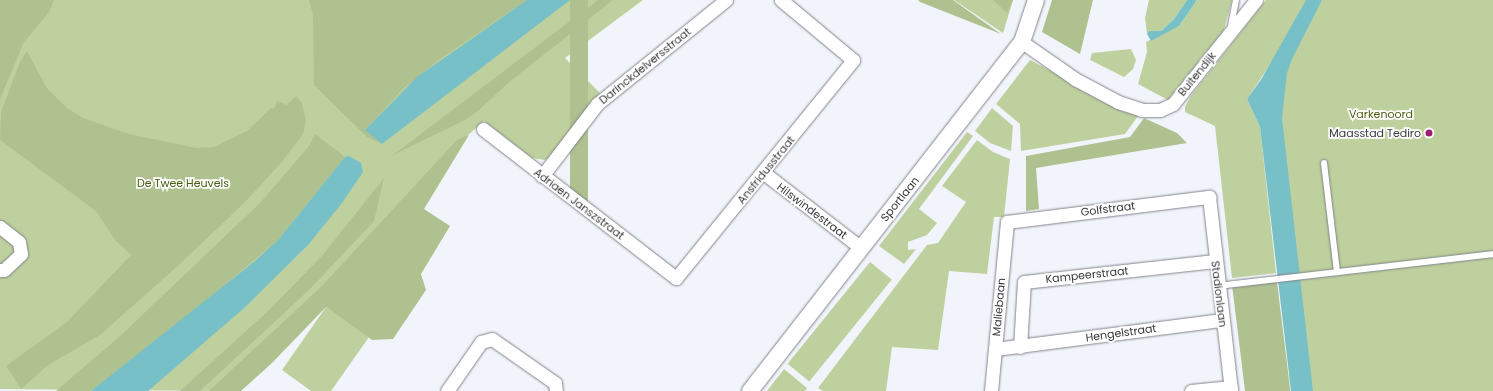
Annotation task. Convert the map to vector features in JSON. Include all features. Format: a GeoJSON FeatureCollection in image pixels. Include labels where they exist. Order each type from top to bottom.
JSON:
{"type":"FeatureCollection","features":[{"type":"Feature","properties":{"kind":"street","name":"Darinckdelversstraat"},"geometry":{"type":"LineString","coordinates":[[542,176],[597,104],[726,0]]}},
{"type":"Feature","properties":{"kind":"street","name":"Ansfridusstraat"},"geometry":{"type":"LineString","coordinates":[[676,278],[764,173],[853,60],[781,0]]}},
{"type":"Feature","properties":{"kind":"street","name":"Sportlaan"},"geometry":{"type":"LineString","coordinates":[[750,391],[1022,42],[1036,0]]}},
{"type":"Feature","properties":{"kind":"street","name":"Buitendijk"},"geometry":{"type":"LineString","coordinates":[[1022,42],[1074,79],[1118,102],[1142,110],[1160,110],[1173,104],[1256,0]]}},
{"type":"Feature","properties":{"kind":"street","name":"Adriaen Janszstraat"},"geometry":{"type":"LineString","coordinates":[[483,129],[676,278]]}},
{"type":"Feature","properties":{"kind":"street","name":"Hilswindestraat"},"geometry":{"type":"LineString","coordinates":[[764,173],[861,248]]}},
{"type":"Feature","properties":{"kind":"street","name":"Golfstraat"},"geometry":{"type":"LineString","coordinates":[[1007,222],[1209,197]]}},
{"type":"Feature","properties":{"kind":"street","name":"Stadionlaan"},"geometry":{"type":"LineString","coordinates":[[1209,197],[1215,261],[1231,389]]}},
{"type":"Feature","properties":{"kind":"street","name":"Maliebaan"},"geometry":{"type":"LineString","coordinates":[[991,391],[1007,222]]}},
{"type":"Feature","properties":{"kind":"street"},"geometry":{"type":"LineString","coordinates":[[0,227],[19,242],[21,254],[4,270],[0,270]]}},
{"type":"Feature","properties":{"kind":"street","name":"Kampeerstraat"},"geometry":{"type":"LineString","coordinates":[[1020,347],[1024,282],[1215,261]]}},
{"type":"Feature","properties":{"kind":"street","name":"Hengelstraat"},"geometry":{"type":"LineString","coordinates":[[995,349],[1222,320]]}},
{"type":"Feature","properties":{"kind":"street"},"geometry":{"type":"LineString","coordinates":[[447,391],[481,342],[492,339],[555,383],[556,391]]}},
{"type":"Feature","properties":{"kind":"street"},"geometry":{"type":"LineString","coordinates":[[1191,391],[1231,389]]}},
{"type":"Feature","properties":{"kind":"lane","name":"Buitendijk"},"geometry":{"type":"LineString","coordinates":[[1230,33],[1236,0]]}},
{"type":"Feature","properties":{"kind":"lane"},"geometry":{"type":"LineString","coordinates":[[1324,163],[1337,272]]}},
{"type":"Feature","properties":{"kind":"lane"},"geometry":{"type":"LineString","coordinates":[[1218,286],[1493,254]]}},
{"type":"Feature","properties":{"kind":"green space","name":"De Twee Heuvels"},"geometry":{"type":"Polygon","coordinates":[[[0,0],[643,0],[565,58],[600,93],[550,157],[545,160],[532,158],[484,121],[458,144],[409,204],[220,391],[0,389],[0,0]]]}},
{"type":"Feature","properties":{"kind":"green space"},"geometry":{"type":"Polygon","coordinates":[[[0,0],[54,0],[49,12],[24,42],[0,99],[0,0]]]}},
{"type":"Feature","properties":{"kind":"green space"},"geometry":{"type":"Polygon","coordinates":[[[309,0],[527,0],[440,59],[403,89],[365,130],[382,144],[367,137],[314,85],[313,15],[309,0]]]}},
{"type":"Feature","properties":{"kind":"green space"},"geometry":{"type":"Polygon","coordinates":[[[570,0],[588,0],[588,202],[570,202],[570,0]]]}},
{"type":"Feature","properties":{"kind":"green space"},"geometry":{"type":"Polygon","coordinates":[[[598,0],[613,0],[508,83],[478,111],[465,120],[393,155],[598,0]]]}},
{"type":"Feature","properties":{"kind":"green space"},"geometry":{"type":"Polygon","coordinates":[[[918,0],[953,0],[1001,34],[920,2],[918,0]]]}},
{"type":"Feature","properties":{"kind":"green space"},"geometry":{"type":"Polygon","coordinates":[[[954,0],[1013,0],[1003,33],[954,0]]]}},
{"type":"Feature","properties":{"kind":"green space"},"geometry":{"type":"Polygon","coordinates":[[[993,0],[1013,0],[1007,13],[993,0]]]}},
{"type":"Feature","properties":{"kind":"green space"},"geometry":{"type":"Polygon","coordinates":[[[1052,0],[1093,0],[1080,54],[1042,32],[1052,0]]]}},
{"type":"Feature","properties":{"kind":"green space"},"geometry":{"type":"Polygon","coordinates":[[[1149,0],[1187,0],[1174,19],[1161,31],[1149,31],[1147,34],[1145,18],[1149,0]]]}},
{"type":"Feature","properties":{"kind":"green space"},"geometry":{"type":"Polygon","coordinates":[[[1197,0],[1232,0],[1224,30],[1168,100],[1138,84],[1147,52],[1146,42],[1179,26],[1197,0]]]}},
{"type":"Feature","properties":{"kind":"green space"},"geometry":{"type":"Polygon","coordinates":[[[1266,0],[1313,0],[1247,99],[1260,127],[1276,273],[1232,278],[1215,126],[1185,112],[1185,107],[1190,97],[1266,0]]]}},
{"type":"Feature","properties":{"kind":"green space","name":"Varkenoord"},"geometry":{"type":"Polygon","coordinates":[[[1315,0],[1493,0],[1493,391],[1300,391],[1264,94],[1315,0]]]}},
{"type":"Feature","properties":{"kind":"green space"},"geometry":{"type":"Polygon","coordinates":[[[1131,49],[1136,60],[1133,69],[1124,77],[1090,60],[1092,53],[1131,49]]]}},
{"type":"Feature","properties":{"kind":"green space"},"geometry":{"type":"Polygon","coordinates":[[[27,51],[46,87],[67,108],[83,118],[129,134],[196,148],[214,147],[247,131],[271,108],[274,109],[277,101],[287,105],[296,96],[302,103],[306,121],[303,134],[281,163],[244,203],[181,263],[100,335],[48,365],[21,389],[6,366],[67,322],[131,255],[115,240],[96,211],[0,140],[1,112],[20,62],[27,51]]]}},
{"type":"Feature","properties":{"kind":"green space"},"geometry":{"type":"Polygon","coordinates":[[[1030,60],[1138,116],[1125,134],[1021,151],[1020,124],[996,104],[1030,60]]]}},
{"type":"Feature","properties":{"kind":"green space"},"geometry":{"type":"Polygon","coordinates":[[[992,108],[1013,126],[1011,151],[990,143],[975,131],[992,108]]]}},
{"type":"Feature","properties":{"kind":"green space"},"geometry":{"type":"Polygon","coordinates":[[[1144,118],[1177,133],[1187,143],[1036,168],[1039,209],[1026,211],[1026,156],[1130,137],[1144,118]]]}},
{"type":"Feature","properties":{"kind":"green space"},"geometry":{"type":"Polygon","coordinates":[[[967,132],[973,136],[919,209],[937,223],[927,235],[908,242],[908,250],[916,249],[904,264],[879,246],[967,132]]]}},
{"type":"Feature","properties":{"kind":"green space"},"geometry":{"type":"Polygon","coordinates":[[[315,134],[345,157],[279,239],[196,309],[91,391],[56,391],[118,338],[260,203],[309,146],[315,134]]]}},
{"type":"Feature","properties":{"kind":"green space"},"geometry":{"type":"Polygon","coordinates":[[[469,135],[424,209],[450,226],[421,274],[426,290],[393,339],[372,340],[326,307],[272,363],[241,391],[209,391],[322,286],[457,140],[469,135]]]}},
{"type":"Feature","properties":{"kind":"green space"},"geometry":{"type":"Polygon","coordinates":[[[977,140],[993,152],[1010,159],[1004,217],[994,217],[987,274],[949,271],[938,350],[892,347],[886,391],[823,391],[818,388],[927,245],[938,243],[966,202],[942,186],[977,140]]]}},
{"type":"Feature","properties":{"kind":"green space"},"geometry":{"type":"Polygon","coordinates":[[[384,178],[374,221],[311,288],[200,391],[180,391],[266,313],[321,257],[384,178]]]}},
{"type":"Feature","properties":{"kind":"green space"},"geometry":{"type":"Polygon","coordinates":[[[870,262],[892,280],[809,381],[788,364],[870,262]]]}},
{"type":"Feature","properties":{"kind":"green space"},"geometry":{"type":"Polygon","coordinates":[[[1277,282],[1290,391],[1245,391],[1232,287],[1277,282]]]}},
{"type":"Feature","properties":{"kind":"green space"},"geometry":{"type":"Polygon","coordinates":[[[326,307],[369,337],[331,391],[311,391],[282,370],[326,307]]]}},
{"type":"Feature","properties":{"kind":"green space"},"geometry":{"type":"Polygon","coordinates":[[[784,369],[807,388],[805,391],[767,391],[784,369]]]}},
{"type":"Feature","properties":{"kind":"water"},"geometry":{"type":"Polygon","coordinates":[[[527,0],[570,0],[382,144],[365,130],[417,77],[527,0]]]}},
{"type":"Feature","properties":{"kind":"water"},"geometry":{"type":"Polygon","coordinates":[[[1187,0],[1197,0],[1179,26],[1151,41],[1147,34],[1149,31],[1161,31],[1174,19],[1187,0]]]}},
{"type":"Feature","properties":{"kind":"water"},"geometry":{"type":"Polygon","coordinates":[[[1306,0],[1322,0],[1292,59],[1287,73],[1282,118],[1313,391],[1291,391],[1260,127],[1247,99],[1262,78],[1306,0]]]}},
{"type":"Feature","properties":{"kind":"water"},"geometry":{"type":"Polygon","coordinates":[[[349,156],[361,163],[363,172],[342,203],[308,245],[243,309],[148,391],[91,391],[255,261],[279,239],[345,157],[349,156]]]}},
{"type":"Feature","properties":{"kind":"place","name":"Maasstad Tediro"},"geometry":{"type":"Point","coordinates":[1429,133]}}]}
